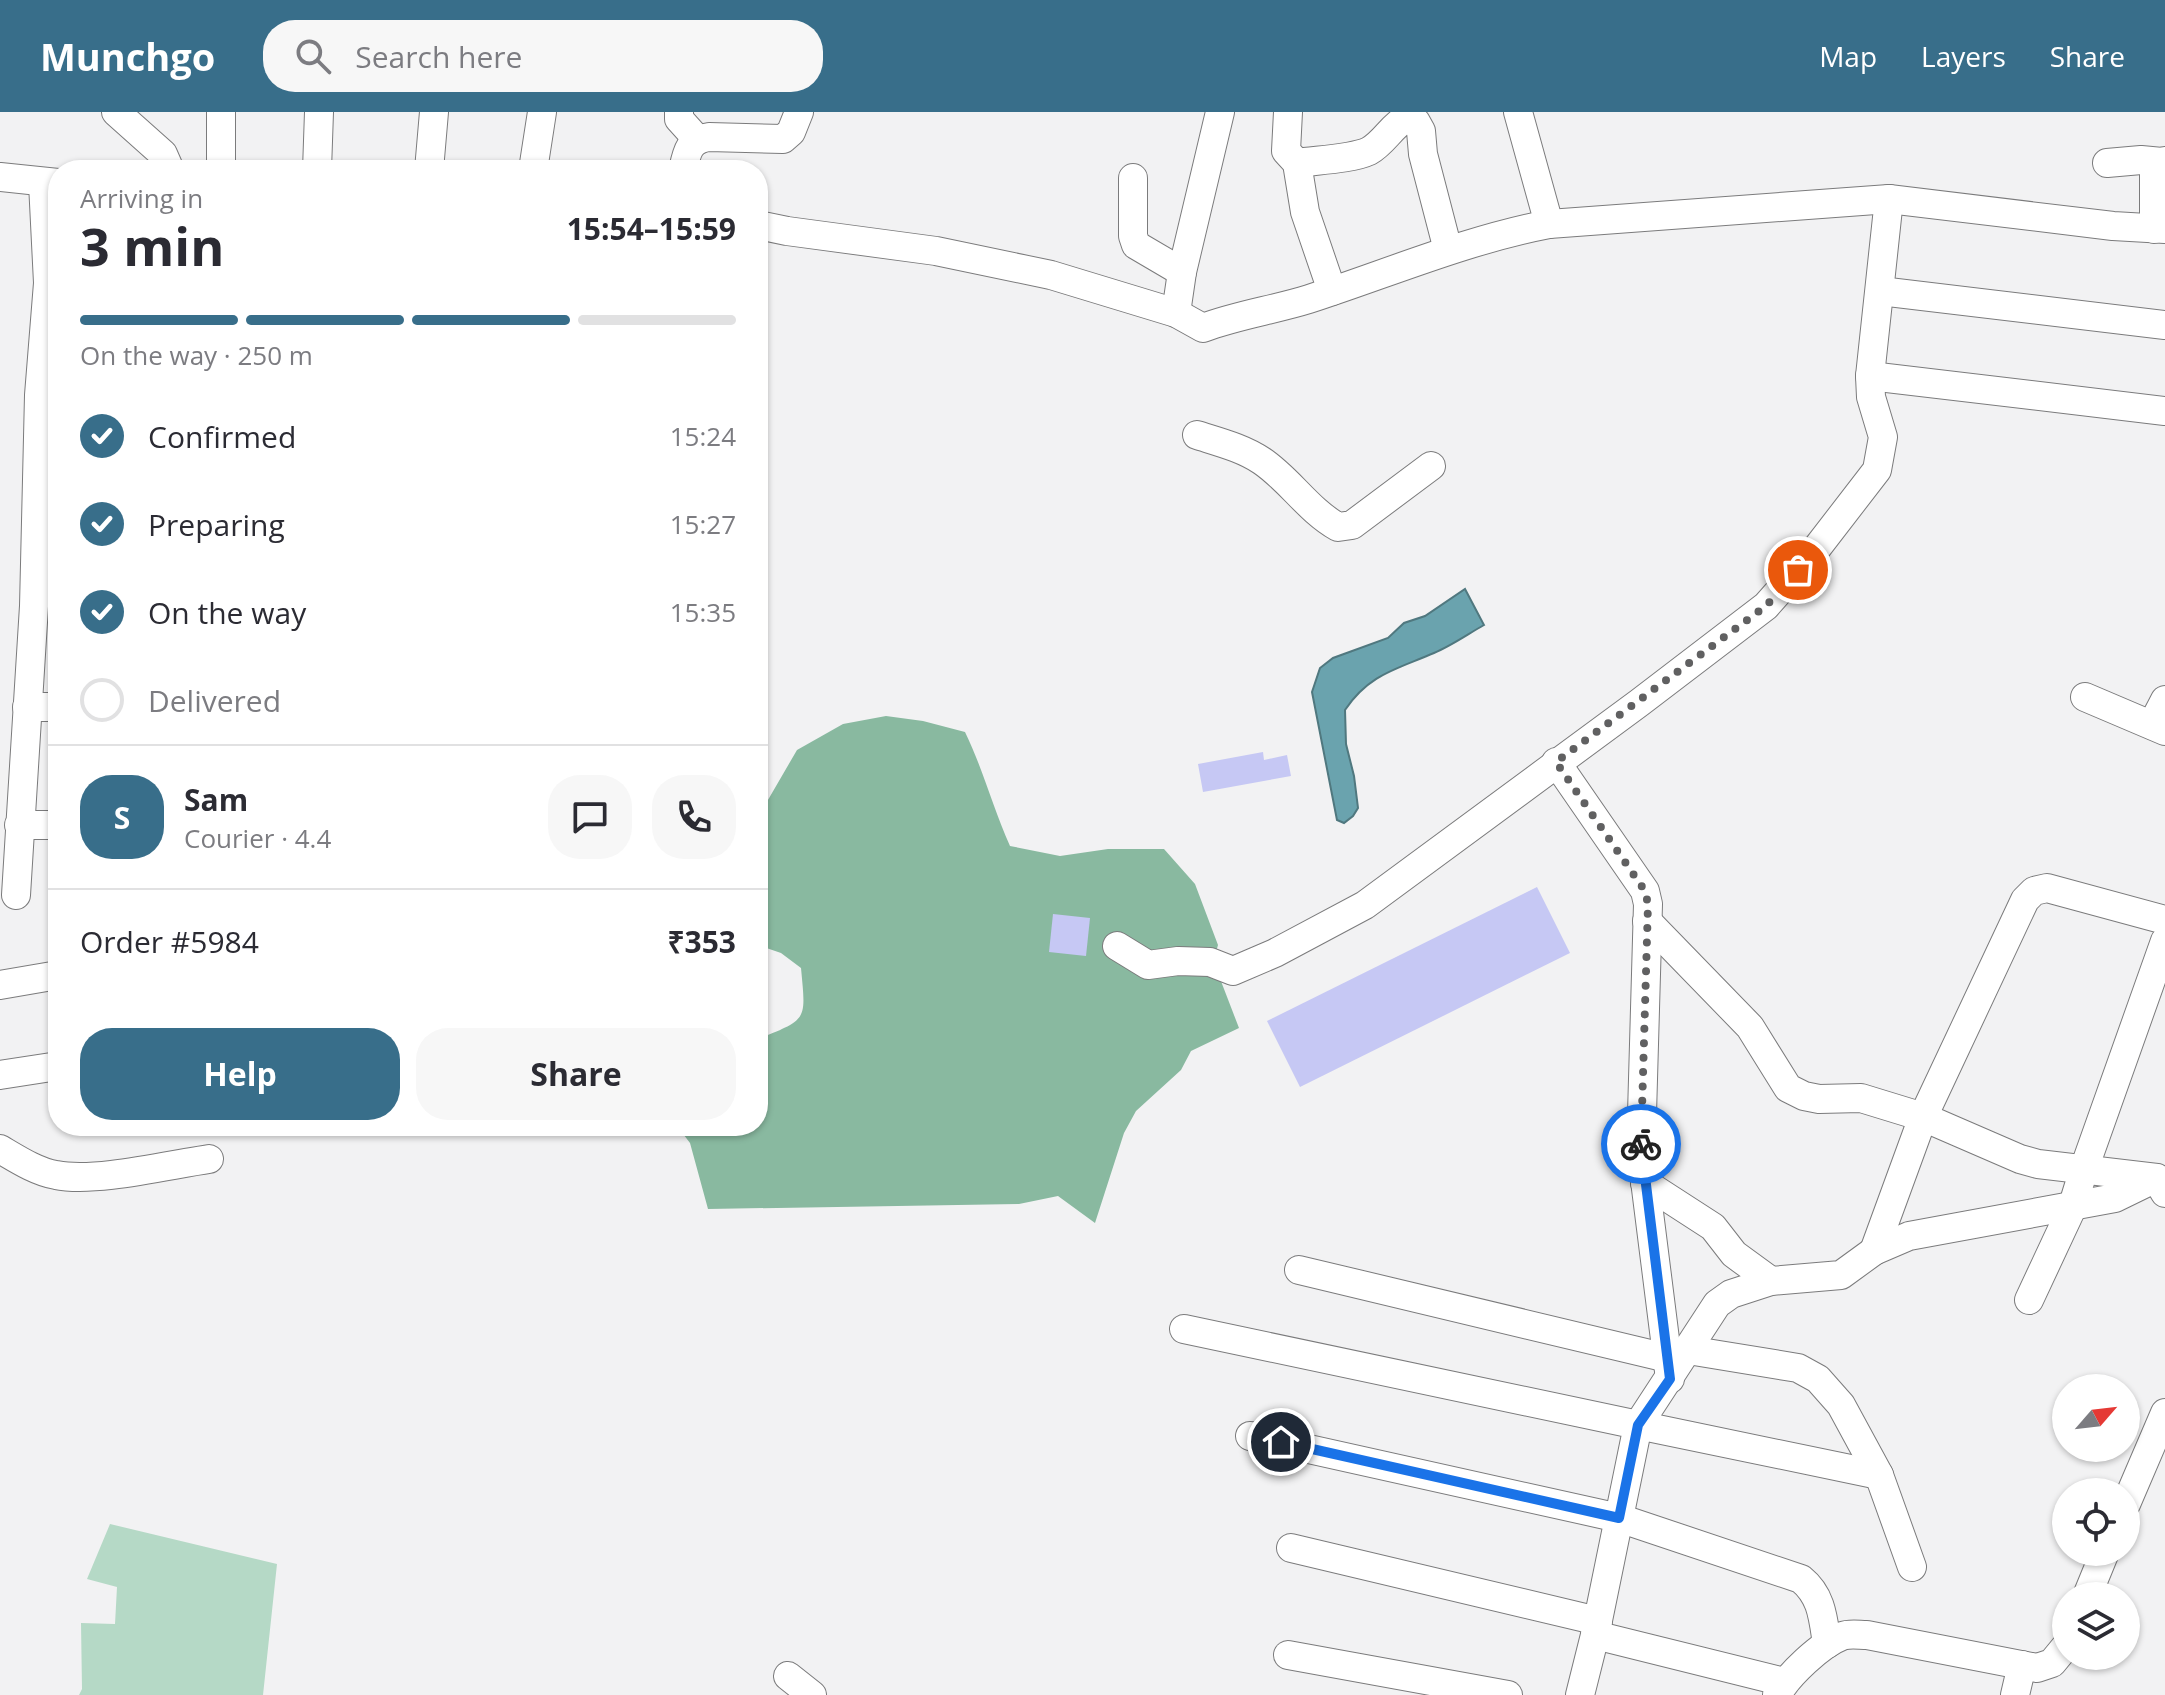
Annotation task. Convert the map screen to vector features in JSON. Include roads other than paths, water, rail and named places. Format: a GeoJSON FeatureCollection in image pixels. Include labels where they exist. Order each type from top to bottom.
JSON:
{"type":"FeatureCollection","features":[{"type":"Feature","properties":{"kind":"street"},"geometry":{"type":"LineString","coordinates":[[116,112],[163,154],[166,160]]}},
{"type":"Feature","properties":{"kind":"street"},"geometry":{"type":"LineString","coordinates":[[221,112],[221,160]]}},
{"type":"Feature","properties":{"kind":"street"},"geometry":{"type":"LineString","coordinates":[[317,160],[319,112]]}},
{"type":"Feature","properties":{"kind":"street"},"geometry":{"type":"LineString","coordinates":[[430,160],[434,112]]}},
{"type":"Feature","properties":{"kind":"street"},"geometry":{"type":"LineString","coordinates":[[535,160],[542,112]]}},
{"type":"Feature","properties":{"kind":"street"},"geometry":{"type":"LineString","coordinates":[[679,112],[679,119],[697,139]]}},
{"type":"Feature","properties":{"kind":"street"},"geometry":{"type":"LineString","coordinates":[[685,160],[688,147],[697,139],[783,139],[791,132],[799,112]]}},
{"type":"Feature","properties":{"kind":"street"},"geometry":{"type":"LineString","coordinates":[[1176,313],[1182,272],[1220,112]]}},
{"type":"Feature","properties":{"kind":"street"},"geometry":{"type":"LineString","coordinates":[[1288,112],[1286,151],[1297,163],[1305,212],[1332,291]]}},
{"type":"Feature","properties":{"kind":"street"},"geometry":{"type":"LineString","coordinates":[[1518,112],[1549,224]]}},
{"type":"Feature","properties":{"kind":"street"},"geometry":{"type":"LineString","coordinates":[[1297,163],[1366,153],[1384,140],[1407,115],[1421,131],[1423,154],[1448,250]]}},
{"type":"Feature","properties":{"kind":"street"},"geometry":{"type":"LineString","coordinates":[[2107,163],[2141,160],[2164,162]]}},
{"type":"Feature","properties":{"kind":"street"},"geometry":{"type":"LineString","coordinates":[[768,227],[975,258],[1051,275],[1176,313],[1203,328],[1227,318],[1267,311],[1332,291],[1496,234],[1549,224],[1889,199],[2160,229],[2154,173],[2164,162]]}},
{"type":"Feature","properties":{"kind":"street"},"geometry":{"type":"LineString","coordinates":[[0,177],[48,183]]}},
{"type":"Feature","properties":{"kind":"street"},"geometry":{"type":"LineString","coordinates":[[1133,178],[1133,236],[1136,245],[1182,272]]}},
{"type":"Feature","properties":{"kind":"street"},"geometry":{"type":"LineString","coordinates":[[1117,946],[1148,965],[1178,961],[1210,962],[1233,971],[1275,953],[1365,905],[1766,606],[1813,553],[1877,470],[1883,437],[1871,397],[1870,376],[1889,199]]}},
{"type":"Feature","properties":{"kind":"street"},"geometry":{"type":"LineString","coordinates":[[1880,291],[2165,325]]}},
{"type":"Feature","properties":{"kind":"street"},"geometry":{"type":"LineString","coordinates":[[1870,376],[2165,411]]}},
{"type":"Feature","properties":{"kind":"street"},"geometry":{"type":"LineString","coordinates":[[16,895],[27,707],[46,606],[48,395]]}},
{"type":"Feature","properties":{"kind":"street"},"geometry":{"type":"LineString","coordinates":[[1197,435],[1263,461],[1323,519],[1338,527],[1352,525],[1431,466]]}},
{"type":"Feature","properties":{"kind":"street"},"geometry":{"type":"LineString","coordinates":[[2085,697],[2158,728],[2165,700]]}},
{"type":"Feature","properties":{"kind":"street"},"geometry":{"type":"LineString","coordinates":[[27,707],[48,707]]}},
{"type":"Feature","properties":{"kind":"street"},"geometry":{"type":"LineString","coordinates":[[1556,762],[1645,891],[1647,921],[1641,1127],[1645,1183],[1675,1362]]}},
{"type":"Feature","properties":{"kind":"street"},"geometry":{"type":"LineString","coordinates":[[19,825],[48,825]]}},
{"type":"Feature","properties":{"kind":"street"},"geometry":{"type":"LineString","coordinates":[[1874,1251],[1923,1117],[2025,900],[2034,891],[2047,888],[2165,920]]}},
{"type":"Feature","properties":{"kind":"street"},"geometry":{"type":"LineString","coordinates":[[1647,921],[1750,1027],[1788,1088],[1819,1099],[1861,1098],[1923,1117],[2020,1159],[2162,1181]]}},
{"type":"Feature","properties":{"kind":"street"},"geometry":{"type":"LineString","coordinates":[[2029,1300],[2072,1208],[2165,941]]}},
{"type":"Feature","properties":{"kind":"street"},"geometry":{"type":"LineString","coordinates":[[0,985],[48,977]]}},
{"type":"Feature","properties":{"kind":"street"},"geometry":{"type":"LineString","coordinates":[[0,1075],[48,1068]]}},
{"type":"Feature","properties":{"kind":"street"},"geometry":{"type":"LineString","coordinates":[[0,1149],[34,1168],[54,1175],[82,1178],[209,1159]]}},
{"type":"Feature","properties":{"kind":"street"},"geometry":{"type":"LineString","coordinates":[[1580,1695],[1597,1628],[1638,1425],[1675,1362],[1717,1304],[1731,1294],[1771,1281],[1841,1275],[1874,1251],[1909,1236],[2072,1208],[2115,1198],[2162,1181]]}},
{"type":"Feature","properties":{"kind":"street"},"geometry":{"type":"LineString","coordinates":[[1645,1183],[1713,1227],[1734,1254],[1771,1281]]}},
{"type":"Feature","properties":{"kind":"street"},"geometry":{"type":"LineString","coordinates":[[1299,1270],[1675,1362],[1798,1368],[1818,1379],[1841,1405],[1879,1475],[1912,1567]]}},
{"type":"Feature","properties":{"kind":"street"},"geometry":{"type":"LineString","coordinates":[[1184,1329],[1879,1475]]}},
{"type":"Feature","properties":{"kind":"street"},"geometry":{"type":"LineString","coordinates":[[2137,1478],[2165,1413]]}},
{"type":"Feature","properties":{"kind":"street"},"geometry":{"type":"LineString","coordinates":[[1250,1436],[1619,1518],[1801,1579],[1814,1589],[1822,1610],[1827,1644]]}},
{"type":"Feature","properties":{"kind":"street"},"geometry":{"type":"LineString","coordinates":[[1291,1548],[1597,1628],[1780,1689],[1827,1644],[1845,1634],[1867,1635],[2037,1668],[2052,1663]]}},
{"type":"Feature","properties":{"kind":"street"},"geometry":{"type":"LineString","coordinates":[[1288,1655],[1508,1695]]}},
{"type":"Feature","properties":{"kind":"street"},"geometry":{"type":"LineString","coordinates":[[2015,1695],[2022,1665]]}},
{"type":"Feature","properties":{"kind":"street"},"geometry":{"type":"LineString","coordinates":[[788,1676],[812,1695]]}},
{"type":"Feature","properties":{"kind":"water"},"geometry":{"type":"Polygon","coordinates":[[[1465,589],[1484,625],[1440,650],[1374,680],[1345,710],[1346,744],[1358,808],[1344,823],[1337,820],[1312,692],[1320,668],[1333,658],[1388,638],[1404,623],[1425,616],[1465,589]]]}}]}
